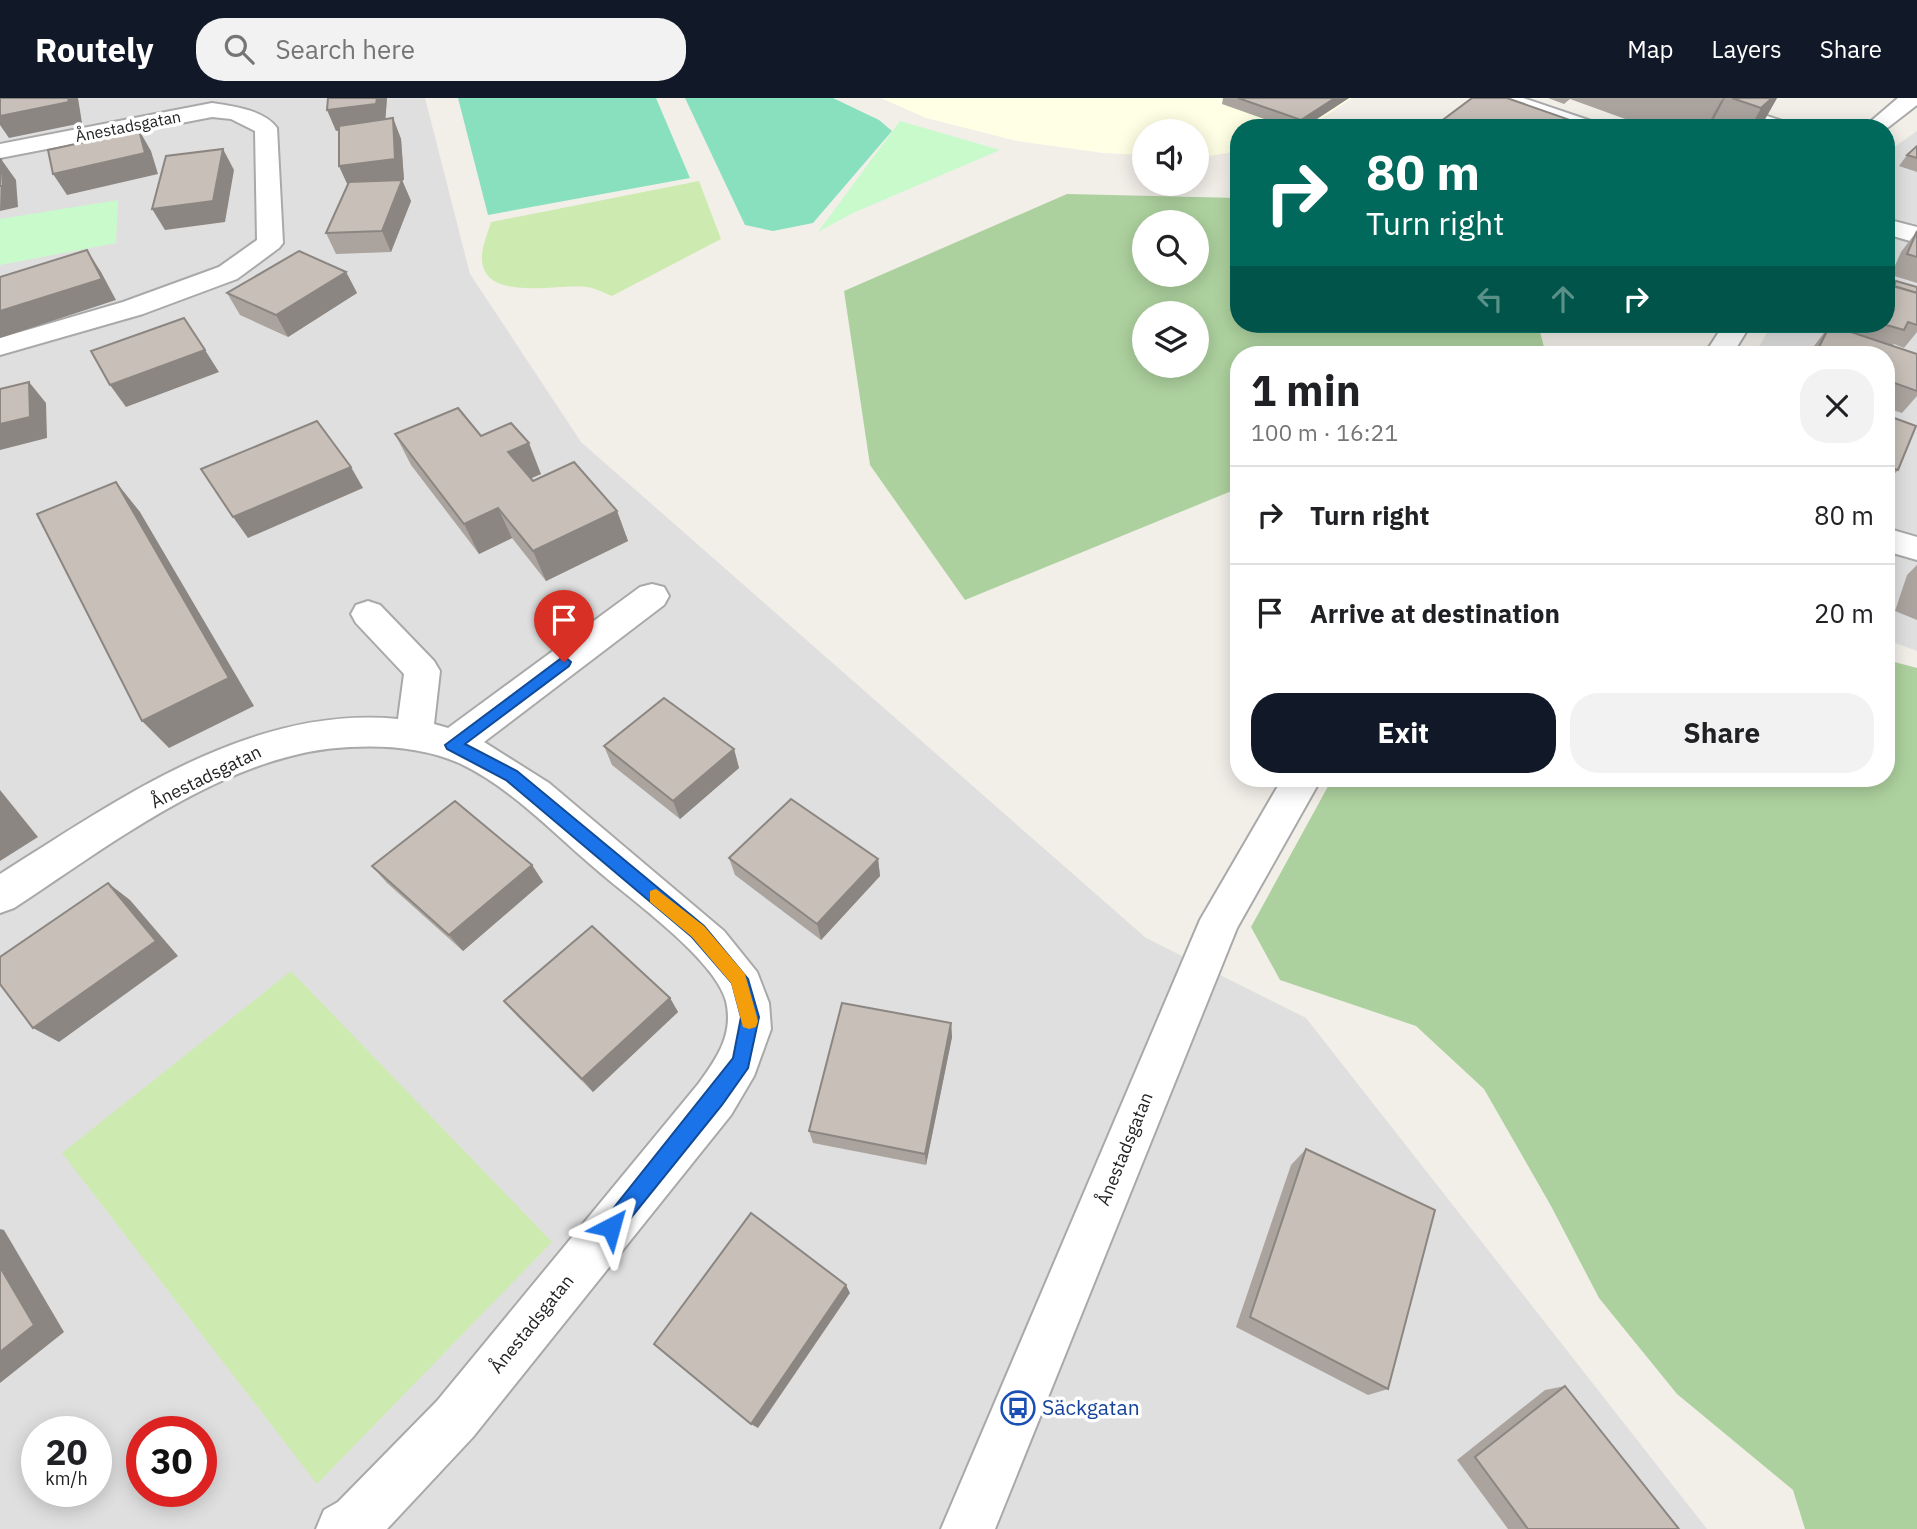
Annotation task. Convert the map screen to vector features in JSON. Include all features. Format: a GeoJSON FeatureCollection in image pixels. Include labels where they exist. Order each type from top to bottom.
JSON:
{"type":"FeatureCollection","features":[{"type":"Feature","properties":{"kind":"street"},"geometry":{"type":"LineString","coordinates":[[1501,98],[1563,119]]}},
{"type":"Feature","properties":{"kind":"street"},"geometry":{"type":"LineString","coordinates":[[1692,98],[1754,119]]}},
{"type":"Feature","properties":{"kind":"street"},"geometry":{"type":"LineString","coordinates":[[1885,119],[1912,98]]}},
{"type":"Feature","properties":{"kind":"street","name":"Ånestadsgatan"},"geometry":{"type":"LineString","coordinates":[[0,152],[161,109],[236,113],[266,128],[270,243],[228,273],[133,308],[0,347]]}},
{"type":"Feature","properties":{"kind":"street"},"geometry":{"type":"LineString","coordinates":[[1895,229],[1917,235]]}},
{"type":"Feature","properties":{"kind":"street"},"geometry":{"type":"LineString","coordinates":[[1895,542],[1917,549]]}},
{"type":"Feature","properties":{"kind":"street"},"geometry":{"type":"LineString","coordinates":[[368,614],[422,671],[433,740],[652,596]]}},
{"type":"Feature","properties":{"kind":"street","name":"Ånestadsgatan"},"geometry":{"type":"LineString","coordinates":[[0,895],[128,815],[219,767],[273,745],[335,733],[433,740],[511,776],[698,932],[739,979],[750,1017],[741,1061],[715,1098],[455,1419],[357,1521],[343,1529]]}},
{"type":"Feature","properties":{"kind":"street","name":"Ånestadsgatan"},"geometry":{"type":"LineString","coordinates":[[968,1529],[1220,920],[1297,787]]}},
{"type":"Feature","properties":{"kind":"shaded area"},"geometry":{"type":"Polygon","coordinates":[[[0,98],[425,98],[470,274],[581,442],[1146,938],[1306,1018],[1707,1529],[0,1529],[0,98]]]}},
{"type":"Feature","properties":{"kind":"shaded area"},"geometry":{"type":"Polygon","coordinates":[[[881,98],[1352,98],[1321,119],[1230,119],[1230,152],[1209,156],[1209,119],[1132,119],[1132,154],[1017,141],[926,118],[881,98]]]}},
{"type":"Feature","properties":{"kind":"shaded area"},"geometry":{"type":"Polygon","coordinates":[[[1917,131],[1917,651],[1895,643],[1895,346],[1759,346],[1767,333],[1895,333],[1895,146],[1917,131]]]}},
{"type":"Feature","properties":{"kind":"green space"},"geometry":{"type":"Polygon","coordinates":[[[458,98],[656,98],[690,178],[488,215],[458,98]]]}},
{"type":"Feature","properties":{"kind":"green space"},"geometry":{"type":"Polygon","coordinates":[[[685,98],[833,98],[879,120],[892,131],[813,223],[773,231],[745,225],[685,98]]]}},
{"type":"Feature","properties":{"kind":"green space"},"geometry":{"type":"Polygon","coordinates":[[[900,121],[1000,150],[853,213],[818,232],[900,121]]]}},
{"type":"Feature","properties":{"kind":"green space"},"geometry":{"type":"Polygon","coordinates":[[[699,181],[721,239],[612,296],[587,287],[509,286],[495,281],[486,273],[482,255],[491,222],[699,181]]]}},
{"type":"Feature","properties":{"kind":"green space"},"geometry":{"type":"Polygon","coordinates":[[[1067,194],[1230,198],[1230,333],[1540,333],[1544,346],[1230,346],[1230,492],[965,600],[870,465],[844,291],[1067,194]]]}},
{"type":"Feature","properties":{"kind":"green space"},"geometry":{"type":"Polygon","coordinates":[[[118,200],[116,243],[0,265],[0,219],[118,200]]]}},
{"type":"Feature","properties":{"kind":"green space"},"geometry":{"type":"Polygon","coordinates":[[[1895,662],[1917,668],[1917,1529],[1805,1529],[1793,1490],[1677,1394],[1599,1298],[1551,1206],[1484,1089],[1416,1026],[1280,980],[1251,927],[1328,787],[1895,787],[1895,662]]]}},
{"type":"Feature","properties":{"kind":"green space"},"geometry":{"type":"Polygon","coordinates":[[[291,971],[552,1242],[317,1484],[62,1153],[291,971]]]}},
{"type":"Feature","properties":{"kind":"building"},"geometry":{"type":"Polygon","coordinates":[[[0,98],[68,98],[69,102],[0,116],[0,98]]]}},
{"type":"Feature","properties":{"kind":"building"},"geometry":{"type":"Polygon","coordinates":[[[328,98],[377,98],[376,104],[327,110],[328,98]]]}},
{"type":"Feature","properties":{"kind":"building"},"geometry":{"type":"Polygon","coordinates":[[[1238,98],[1335,98],[1303,119],[1238,98]]]}},
{"type":"Feature","properties":{"kind":"building"},"geometry":{"type":"Polygon","coordinates":[[[1472,98],[1507,98],[1567,119],[1444,119],[1472,98]]]}},
{"type":"Feature","properties":{"kind":"building"},"geometry":{"type":"Polygon","coordinates":[[[1732,98],[1772,98],[1761,108],[1732,98]]]}},
{"type":"Feature","properties":{"kind":"building"},"geometry":{"type":"Polygon","coordinates":[[[393,118],[395,159],[339,166],[339,126],[393,118]]]}},
{"type":"Feature","properties":{"kind":"building"},"geometry":{"type":"Polygon","coordinates":[[[139,130],[145,153],[53,174],[48,150],[139,130]]]}},
{"type":"Feature","properties":{"kind":"building"},"geometry":{"type":"Polygon","coordinates":[[[1917,146],[1917,158],[1907,155],[1917,146]]]}},
{"type":"Feature","properties":{"kind":"building"},"geometry":{"type":"Polygon","coordinates":[[[223,149],[213,201],[152,209],[166,156],[223,149]]]}},
{"type":"Feature","properties":{"kind":"building"},"geometry":{"type":"Polygon","coordinates":[[[1,159],[3,186],[0,186],[1,159]]]}},
{"type":"Feature","properties":{"kind":"building"},"geometry":{"type":"Polygon","coordinates":[[[402,180],[382,231],[326,233],[349,182],[402,180]]]}},
{"type":"Feature","properties":{"kind":"building"},"geometry":{"type":"Polygon","coordinates":[[[1917,231],[1917,257],[1907,254],[1917,231]]]}},
{"type":"Feature","properties":{"kind":"building"},"geometry":{"type":"Polygon","coordinates":[[[87,250],[102,279],[0,311],[0,277],[87,250]]]}},
{"type":"Feature","properties":{"kind":"building"},"geometry":{"type":"Polygon","coordinates":[[[299,251],[346,272],[276,315],[227,293],[299,251]]]}},
{"type":"Feature","properties":{"kind":"building"},"geometry":{"type":"Polygon","coordinates":[[[1896,281],[1917,287],[1917,293],[1895,286],[1896,281]]]}},
{"type":"Feature","properties":{"kind":"building"},"geometry":{"type":"Polygon","coordinates":[[[1895,287],[1917,293],[1917,325],[1908,322],[1904,330],[1895,327],[1895,287]]]}},
{"type":"Feature","properties":{"kind":"building"},"geometry":{"type":"Polygon","coordinates":[[[184,318],[205,350],[110,385],[91,351],[184,318]]]}},
{"type":"Feature","properties":{"kind":"building"},"geometry":{"type":"Polygon","coordinates":[[[1826,333],[1854,333],[1893,346],[1820,346],[1826,333]]]}},
{"type":"Feature","properties":{"kind":"building"},"geometry":{"type":"Polygon","coordinates":[[[1895,347],[1917,354],[1917,391],[1895,383],[1895,347]]]}},
{"type":"Feature","properties":{"kind":"building"},"geometry":{"type":"Polygon","coordinates":[[[29,382],[30,417],[0,424],[0,389],[29,382]]]}},
{"type":"Feature","properties":{"kind":"building"},"geometry":{"type":"Polygon","coordinates":[[[458,408],[481,436],[511,423],[529,443],[508,452],[533,481],[574,462],[617,511],[533,551],[498,508],[464,524],[395,434],[458,408]]]}},
{"type":"Feature","properties":{"kind":"building"},"geometry":{"type":"Polygon","coordinates":[[[1895,418],[1916,426],[1898,470],[1895,469],[1895,418]]]}},
{"type":"Feature","properties":{"kind":"building"},"geometry":{"type":"Polygon","coordinates":[[[317,421],[351,467],[233,517],[201,469],[317,421]]]}},
{"type":"Feature","properties":{"kind":"building"},"geometry":{"type":"Polygon","coordinates":[[[116,482],[229,678],[142,721],[37,514],[116,482]]]}},
{"type":"Feature","properties":{"kind":"building"},"geometry":{"type":"Polygon","coordinates":[[[664,698],[734,749],[673,801],[604,746],[664,698]]]}},
{"type":"Feature","properties":{"kind":"building"},"geometry":{"type":"Polygon","coordinates":[[[791,799],[878,859],[817,924],[729,858],[791,799]]]}},
{"type":"Feature","properties":{"kind":"building"},"geometry":{"type":"Polygon","coordinates":[[[455,801],[532,865],[449,935],[372,866],[455,801]]]}},
{"type":"Feature","properties":{"kind":"building"},"geometry":{"type":"Polygon","coordinates":[[[108,883],[156,941],[33,1028],[0,984],[0,957],[108,883]]]}},
{"type":"Feature","properties":{"kind":"building"},"geometry":{"type":"Polygon","coordinates":[[[592,926],[670,998],[582,1079],[504,1001],[592,926]]]}},
{"type":"Feature","properties":{"kind":"building"},"geometry":{"type":"Polygon","coordinates":[[[842,1003],[951,1023],[925,1154],[809,1131],[842,1003]]]}},
{"type":"Feature","properties":{"kind":"building"},"geometry":{"type":"Polygon","coordinates":[[[1306,1149],[1435,1210],[1388,1389],[1250,1317],[1306,1149]]]}},
{"type":"Feature","properties":{"kind":"building"},"geometry":{"type":"Polygon","coordinates":[[[751,1213],[846,1285],[751,1424],[654,1344],[751,1213]]]}},
{"type":"Feature","properties":{"kind":"building"},"geometry":{"type":"Polygon","coordinates":[[[0,1267],[34,1325],[0,1352],[0,1267]]]}},
{"type":"Feature","properties":{"kind":"building"},"geometry":{"type":"Polygon","coordinates":[[[1565,1386],[1679,1529],[1528,1529],[1475,1457],[1565,1386]]]}},
{"type":"Feature","properties":{"kind":"slow traffic"},"geometry":{"type":"LineString","coordinates":[[656,897],[698,932],[739,979],[749,1021]]}},
{"type":"Feature","properties":{"kind":"place","name":"Säckgatan"},"geometry":{"type":"Point","coordinates":[1018,1408]}},
{"type":"Feature","properties":{"kind":"route"},"geometry":{"type":"LineString","coordinates":[[564,662],[453,745],[511,776],[698,932],[739,979],[750,1017],[741,1061],[715,1098],[611,1227]]}}]}
